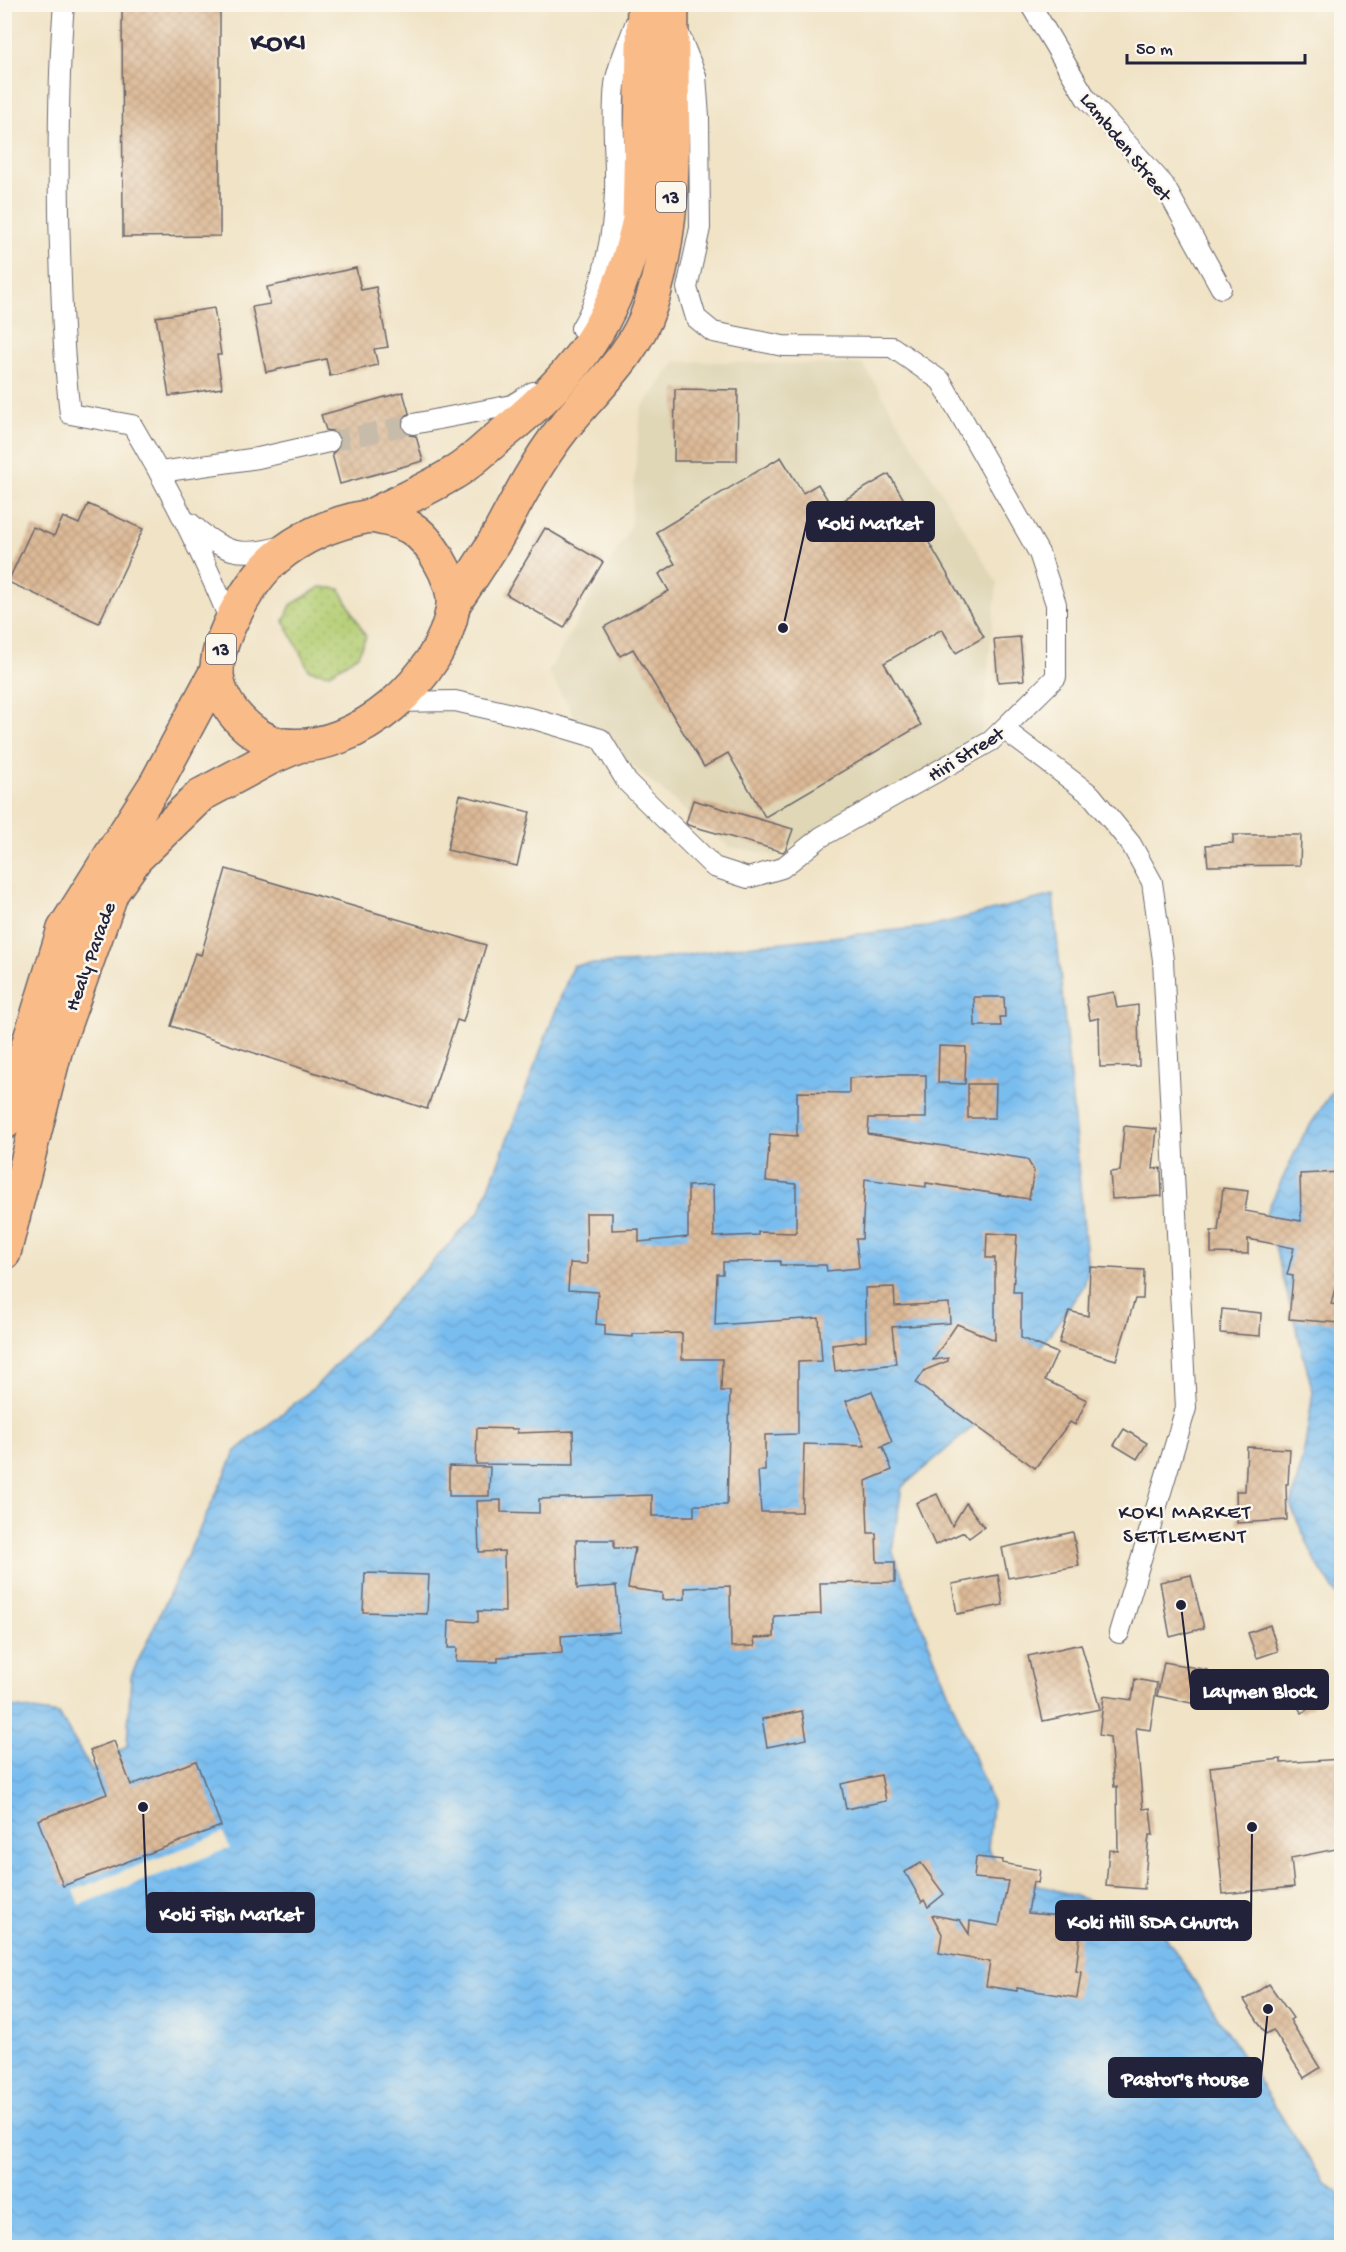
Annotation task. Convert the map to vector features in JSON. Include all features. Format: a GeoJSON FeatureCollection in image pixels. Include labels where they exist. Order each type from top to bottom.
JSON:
{"type":"FeatureCollection","features":[{"type":"Feature","properties":{"kind":"highway","name":"13"},"geometry":{"type":"LineString","coordinates":[[658,8],[671,200],[667,239],[650,308],[629,351],[563,428],[523,486],[499,533],[453,605],[444,640],[423,676],[366,725],[329,741],[298,746],[277,744],[246,728],[227,704],[217,670],[231,623],[246,596],[276,558],[338,522],[370,516],[454,474],[513,426],[576,366],[604,324],[632,252],[639,220],[658,8]]}},
{"type":"Feature","properties":{"kind":"highway","name":"13"},"geometry":{"type":"LineString","coordinates":[[370,516],[401,521],[426,537],[447,573],[453,605]]}},
{"type":"Feature","properties":{"kind":"highway","name":"Healy Parade"},"geometry":{"type":"LineString","coordinates":[[4,1123],[64,929],[157,782],[217,670]]}},
{"type":"Feature","properties":{"kind":"highway","name":"Healy Parade"},"geometry":{"type":"LineString","coordinates":[[4,1253],[56,1048],[112,892],[136,858],[201,795],[270,758],[298,746]]}},
{"type":"Feature","properties":{"kind":"street"},"geometry":{"type":"LineString","coordinates":[[64,4],[60,48],[59,192],[62,342],[70,414],[132,425],[160,472],[204,560],[231,623]]}},
{"type":"Feature","properties":{"kind":"street","name":"Lambden Street"},"geometry":{"type":"LineString","coordinates":[[1036,7],[1086,98],[1164,185],[1221,288]]}},
{"type":"Feature","properties":{"kind":"street"},"geometry":{"type":"LineString","coordinates":[[412,424],[512,405],[537,390],[557,366],[591,313],[608,245],[615,191],[613,131],[615,82],[658,8]]}},
{"type":"Feature","properties":{"kind":"street","name":"Hiri Street"},"geometry":{"type":"LineString","coordinates":[[394,702],[456,701],[534,719],[601,739],[627,782],[714,867],[748,878],[782,868],[821,837],[991,741],[1005,730],[1056,677],[1056,604],[1039,553],[941,381],[892,347],[783,346],[713,332],[696,318],[687,288],[700,228],[699,107],[696,76],[658,8]]}},
{"type":"Feature","properties":{"kind":"street"},"geometry":{"type":"LineString","coordinates":[[160,472],[258,458],[329,442]]}},
{"type":"Feature","properties":{"kind":"street"},"geometry":{"type":"LineString","coordinates":[[182,516],[224,550],[259,553],[306,539]]}},
{"type":"Feature","properties":{"kind":"street"},"geometry":{"type":"LineString","coordinates":[[1005,730],[1091,795],[1131,844],[1152,882],[1163,960],[1186,1408],[1119,1633]]}},
{"type":"Feature","properties":{"kind":"shaded area"},"geometry":{"type":"Polygon","coordinates":[[[676,361],[864,365],[997,583],[981,738],[775,855],[729,847],[576,719],[548,672],[630,528],[641,409],[676,361]]]}},
{"type":"Feature","properties":{"kind":"green space"},"geometry":{"type":"Polygon","coordinates":[[[320,587],[340,589],[366,637],[358,655],[329,674],[309,670],[284,621],[291,605],[320,587]]]}},
{"type":"Feature","properties":{"kind":"water"},"geometry":{"type":"Polygon","coordinates":[[[1053,895],[1088,1271],[1084,1286],[1000,1404],[902,1487],[892,1550],[992,1803],[988,1848],[1005,1875],[1155,1920],[1325,2184],[1341,2194],[1341,2247],[5,2248],[5,1706],[59,1714],[92,1771],[127,1746],[131,1676],[236,1451],[316,1386],[480,1211],[573,965],[641,962],[736,947],[927,927],[1053,895]]]}},
{"type":"Feature","properties":{"kind":"water"},"geometry":{"type":"Polygon","coordinates":[[[1341,1078],[1341,1602],[1316,1562],[1291,1507],[1305,1446],[1313,1392],[1266,1213],[1303,1136],[1341,1078]]]}},
{"type":"Feature","properties":{"kind":"pier"},"geometry":{"type":"Polygon","coordinates":[[[223,1833],[230,1848],[79,1905],[74,1890],[223,1833]]]}},
{"type":"Feature","properties":{"kind":"building"},"geometry":{"type":"Polygon","coordinates":[[[122,4],[220,4],[220,236],[123,237],[122,4]]]}},
{"type":"Feature","properties":{"kind":"building"},"geometry":{"type":"Polygon","coordinates":[[[356,268],[361,290],[376,287],[388,347],[374,349],[378,365],[330,376],[326,359],[266,372],[252,307],[270,304],[267,287],[356,268]]]}},
{"type":"Feature","properties":{"kind":"building"},"geometry":{"type":"Polygon","coordinates":[[[214,308],[221,355],[217,355],[222,388],[169,396],[156,317],[214,308]]]}},
{"type":"Feature","properties":{"kind":"building"},"geometry":{"type":"Polygon","coordinates":[[[675,389],[738,390],[737,461],[674,461],[675,389]]]}},
{"type":"Feature","properties":{"kind":"building"},"geometry":{"type":"Polygon","coordinates":[[[403,392],[409,413],[402,420],[401,427],[409,435],[416,436],[423,461],[340,484],[332,454],[340,446],[340,439],[333,431],[326,430],[321,415],[403,392]]]}},
{"type":"Feature","properties":{"kind":"building"},"geometry":{"type":"Polygon","coordinates":[[[781,457],[803,493],[818,484],[832,507],[889,474],[984,637],[956,653],[942,629],[884,663],[921,725],[765,817],[728,753],[704,767],[633,649],[620,656],[604,627],[669,591],[659,574],[675,564],[656,532],[781,457]]]}},
{"type":"Feature","properties":{"kind":"building"},"geometry":{"type":"Polygon","coordinates":[[[88,504],[143,529],[99,623],[8,582],[33,527],[54,536],[63,517],[79,524],[88,504]]]}},
{"type":"Feature","properties":{"kind":"building"},"geometry":{"type":"Polygon","coordinates":[[[545,528],[603,562],[564,628],[506,594],[545,528]]]}},
{"type":"Feature","properties":{"kind":"building"},"geometry":{"type":"Polygon","coordinates":[[[1020,637],[1024,680],[998,682],[994,639],[1020,637]]]}},
{"type":"Feature","properties":{"kind":"building"},"geometry":{"type":"Polygon","coordinates":[[[460,795],[530,812],[517,866],[447,850],[460,795]]]}},
{"type":"Feature","properties":{"kind":"building"},"geometry":{"type":"Polygon","coordinates":[[[693,800],[793,829],[786,849],[783,852],[688,825],[686,823],[693,800]]]}},
{"type":"Feature","properties":{"kind":"building"},"geometry":{"type":"Polygon","coordinates":[[[1233,835],[1301,835],[1300,865],[1208,866],[1206,845],[1233,843],[1233,835]]]}},
{"type":"Feature","properties":{"kind":"building"},"geometry":{"type":"Polygon","coordinates":[[[226,869],[486,945],[463,1022],[457,1020],[427,1109],[171,1026],[195,953],[201,955],[226,869]]]}},
{"type":"Feature","properties":{"kind":"building"},"geometry":{"type":"Polygon","coordinates":[[[1114,992],[1117,1008],[1138,1005],[1139,1066],[1100,1067],[1099,1018],[1090,1020],[1086,997],[1114,992]]]}},
{"type":"Feature","properties":{"kind":"building"},"geometry":{"type":"Polygon","coordinates":[[[974,997],[1004,997],[1005,1017],[1000,1017],[1001,1026],[975,1026],[974,997]]]}},
{"type":"Feature","properties":{"kind":"building"},"geometry":{"type":"Polygon","coordinates":[[[939,1046],[966,1047],[965,1084],[938,1083],[939,1046]]]}},
{"type":"Feature","properties":{"kind":"building"},"geometry":{"type":"Polygon","coordinates":[[[926,1075],[926,1118],[869,1118],[868,1134],[1027,1159],[1034,1171],[1029,1199],[926,1183],[926,1187],[865,1179],[862,1239],[856,1239],[859,1268],[827,1271],[826,1265],[780,1265],[780,1261],[723,1262],[723,1274],[717,1274],[715,1325],[819,1318],[822,1361],[798,1362],[798,1434],[765,1435],[765,1471],[758,1471],[761,1512],[802,1512],[804,1444],[865,1446],[846,1401],[872,1391],[892,1442],[880,1447],[883,1447],[892,1470],[866,1481],[868,1533],[876,1533],[877,1562],[895,1562],[895,1582],[820,1583],[821,1614],[774,1616],[774,1637],[754,1638],[755,1646],[731,1647],[730,1586],[685,1588],[685,1599],[662,1600],[662,1593],[628,1588],[635,1548],[614,1548],[614,1540],[576,1540],[577,1589],[616,1586],[620,1632],[561,1636],[562,1653],[498,1657],[498,1662],[456,1661],[457,1648],[448,1648],[449,1620],[478,1622],[478,1611],[505,1612],[504,1551],[479,1552],[477,1501],[501,1500],[501,1512],[539,1513],[539,1499],[652,1495],[652,1516],[694,1516],[694,1505],[727,1505],[730,1391],[721,1391],[722,1359],[682,1359],[682,1333],[633,1334],[633,1337],[605,1335],[605,1325],[596,1324],[598,1292],[568,1290],[570,1263],[587,1264],[586,1213],[612,1213],[612,1230],[639,1229],[639,1242],[688,1237],[688,1186],[713,1185],[714,1237],[758,1235],[758,1232],[796,1233],[796,1184],[766,1181],[770,1134],[797,1136],[797,1092],[849,1093],[849,1078],[926,1075]]]}},
{"type":"Feature","properties":{"kind":"building"},"geometry":{"type":"Polygon","coordinates":[[[968,1084],[996,1084],[995,1118],[968,1118],[968,1084]]]}},
{"type":"Feature","properties":{"kind":"building"},"geometry":{"type":"Polygon","coordinates":[[[1124,1126],[1157,1129],[1153,1169],[1161,1168],[1162,1196],[1112,1199],[1110,1172],[1120,1171],[1124,1126]]]}},
{"type":"Feature","properties":{"kind":"building"},"geometry":{"type":"Polygon","coordinates":[[[1341,1172],[1341,1230],[1336,1259],[1341,1260],[1341,1263],[1331,1304],[1341,1306],[1341,1323],[1289,1319],[1293,1276],[1287,1275],[1294,1248],[1248,1239],[1248,1254],[1211,1253],[1211,1231],[1218,1231],[1223,1188],[1248,1191],[1245,1211],[1301,1221],[1300,1174],[1341,1172]]]}},
{"type":"Feature","properties":{"kind":"building"},"geometry":{"type":"Polygon","coordinates":[[[987,1233],[1017,1235],[1013,1292],[1021,1292],[1021,1338],[1057,1353],[1045,1380],[1087,1400],[1075,1425],[1070,1422],[1035,1468],[916,1383],[925,1370],[948,1361],[948,1358],[933,1360],[957,1324],[995,1340],[995,1258],[986,1258],[987,1233]]]}},
{"type":"Feature","properties":{"kind":"building"},"geometry":{"type":"Polygon","coordinates":[[[1090,1267],[1144,1270],[1143,1299],[1135,1299],[1116,1360],[1059,1343],[1069,1311],[1088,1316],[1090,1267]]]}},
{"type":"Feature","properties":{"kind":"building"},"geometry":{"type":"Polygon","coordinates":[[[894,1287],[895,1306],[949,1303],[950,1323],[892,1327],[896,1364],[835,1371],[832,1345],[866,1341],[865,1288],[894,1287]]]}},
{"type":"Feature","properties":{"kind":"building"},"geometry":{"type":"Polygon","coordinates":[[[1222,1309],[1261,1313],[1260,1336],[1220,1333],[1222,1309]]]}},
{"type":"Feature","properties":{"kind":"building"},"geometry":{"type":"Polygon","coordinates":[[[477,1428],[518,1429],[517,1433],[573,1431],[574,1465],[476,1464],[477,1428]]]}},
{"type":"Feature","properties":{"kind":"building"},"geometry":{"type":"Polygon","coordinates":[[[1124,1429],[1147,1443],[1137,1459],[1114,1445],[1124,1429]]]}},
{"type":"Feature","properties":{"kind":"building"},"geometry":{"type":"Polygon","coordinates":[[[1247,1447],[1290,1449],[1288,1484],[1286,1484],[1287,1520],[1237,1523],[1236,1491],[1245,1491],[1247,1447]]]}},
{"type":"Feature","properties":{"kind":"building"},"geometry":{"type":"Polygon","coordinates":[[[449,1466],[490,1467],[489,1496],[449,1496],[449,1466]]]}},
{"type":"Feature","properties":{"kind":"building"},"geometry":{"type":"Polygon","coordinates":[[[937,1494],[952,1526],[966,1503],[984,1527],[969,1538],[964,1532],[935,1545],[916,1503],[937,1494]]]}},
{"type":"Feature","properties":{"kind":"building"},"geometry":{"type":"Polygon","coordinates":[[[1073,1532],[1079,1566],[1008,1578],[1002,1548],[1073,1532]]]}},
{"type":"Feature","properties":{"kind":"building"},"geometry":{"type":"Polygon","coordinates":[[[365,1573],[429,1575],[427,1614],[363,1612],[365,1573]]]}},
{"type":"Feature","properties":{"kind":"building"},"geometry":{"type":"Polygon","coordinates":[[[998,1575],[1003,1605],[957,1614],[952,1584],[998,1575]]]}},
{"type":"Feature","properties":{"kind":"building"},"geometry":{"type":"Polygon","coordinates":[[[1191,1575],[1204,1628],[1170,1637],[1160,1582],[1191,1575]]]}},
{"type":"Feature","properties":{"kind":"building"},"geometry":{"type":"Polygon","coordinates":[[[1270,1625],[1278,1651],[1257,1658],[1248,1633],[1270,1625]]]}},
{"type":"Feature","properties":{"kind":"building"},"geometry":{"type":"Polygon","coordinates":[[[1081,1644],[1100,1709],[1043,1721],[1028,1656],[1081,1644]]]}},
{"type":"Feature","properties":{"kind":"building"},"geometry":{"type":"Polygon","coordinates":[[[1164,1662],[1208,1670],[1201,1705],[1157,1696],[1164,1662]]]}},
{"type":"Feature","properties":{"kind":"building"},"geometry":{"type":"Polygon","coordinates":[[[1135,1679],[1157,1683],[1150,1730],[1136,1728],[1143,1809],[1150,1808],[1153,1835],[1149,1835],[1144,1889],[1106,1886],[1109,1850],[1118,1851],[1117,1786],[1114,1787],[1110,1737],[1099,1735],[1104,1696],[1132,1700],[1135,1679]]]}},
{"type":"Feature","properties":{"kind":"building"},"geometry":{"type":"Polygon","coordinates":[[[1304,1682],[1318,1702],[1302,1713],[1288,1694],[1304,1682]]]}},
{"type":"Feature","properties":{"kind":"building"},"geometry":{"type":"Polygon","coordinates":[[[802,1711],[807,1739],[767,1747],[762,1719],[802,1711]]]}},
{"type":"Feature","properties":{"kind":"building"},"geometry":{"type":"Polygon","coordinates":[[[114,1741],[131,1785],[196,1761],[221,1826],[63,1886],[38,1820],[107,1794],[90,1750],[114,1741]]]}},
{"type":"Feature","properties":{"kind":"building"},"geometry":{"type":"Polygon","coordinates":[[[1281,1759],[1281,1763],[1341,1759],[1341,1848],[1291,1858],[1294,1887],[1223,1894],[1210,1767],[1281,1759]]]}},
{"type":"Feature","properties":{"kind":"building"},"geometry":{"type":"Polygon","coordinates":[[[881,1775],[886,1801],[846,1809],[841,1784],[881,1775]]]}},
{"type":"Feature","properties":{"kind":"building"},"geometry":{"type":"Polygon","coordinates":[[[976,1857],[1003,1860],[1002,1863],[1040,1870],[1038,1883],[1033,1882],[1028,1913],[1082,1918],[1076,1971],[1081,1972],[1077,1998],[1017,1988],[1017,1991],[986,1986],[990,1962],[939,1953],[942,1934],[932,1915],[960,1920],[969,1934],[970,1921],[999,1926],[1008,1881],[974,1878],[976,1857]]]}},
{"type":"Feature","properties":{"kind":"building"},"geometry":{"type":"Polygon","coordinates":[[[921,1863],[944,1894],[928,1907],[924,1900],[922,1902],[905,1872],[921,1863]]]}},
{"type":"Feature","properties":{"kind":"building"},"geometry":{"type":"Polygon","coordinates":[[[1269,1984],[1293,2018],[1290,2020],[1320,2068],[1304,2078],[1273,2030],[1266,2034],[1244,2000],[1269,1984]]]}},
{"type":"Feature","properties":{"kind":"tunnel"},"geometry":{"type":"LineString","coordinates":[[329,442],[413,424]]}},
{"type":"Feature","properties":{"kind":"place","name":"Koki Market"},"geometry":{"type":"Point","coordinates":[783,628]}},
{"type":"Feature","properties":{"kind":"place","name":"Laymen Block"},"geometry":{"type":"Point","coordinates":[1181,1605]}},
{"type":"Feature","properties":{"kind":"place","name":"Koki Fish Market"},"geometry":{"type":"Point","coordinates":[143,1807]}},
{"type":"Feature","properties":{"kind":"place","name":"Koki Hill SDA Church"},"geometry":{"type":"Point","coordinates":[1252,1827]}},
{"type":"Feature","properties":{"kind":"place","name":"Pastor's House"},"geometry":{"type":"Point","coordinates":[1268,2009]}},
{"type":"Feature","properties":{"kind":"district","name":"KOKI"},"geometry":{"type":"Point","coordinates":[279,40]}},
{"type":"Feature","properties":{"kind":"district","name":"KOKI MARKET SETTLEMENT"},"geometry":{"type":"Point","coordinates":[1185,1523]}}]}
